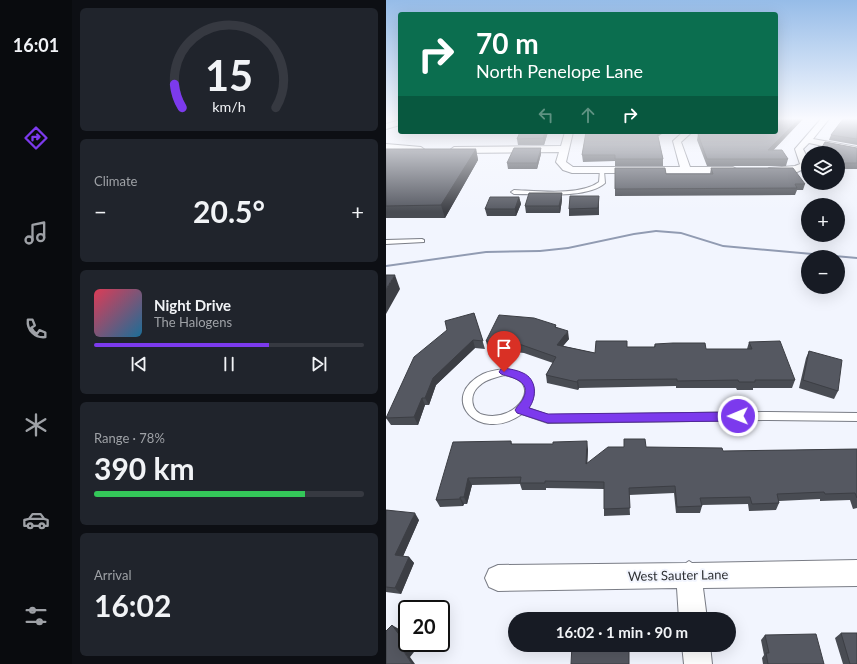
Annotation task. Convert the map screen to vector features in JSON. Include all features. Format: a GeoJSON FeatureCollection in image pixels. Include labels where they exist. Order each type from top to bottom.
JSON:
{"type":"FeatureCollection","features":[{"type":"Feature","properties":{"kind":"street"},"geometry":{"type":"LineString","coordinates":[[409,150],[431,150]]}},
{"type":"Feature","properties":{"kind":"street"},"geometry":{"type":"LineString","coordinates":[[564,150],[561,162],[566,168],[580,171],[742,170]]}},
{"type":"Feature","properties":{"kind":"street"},"geometry":{"type":"LineString","coordinates":[[680,150],[686,170]]}},
{"type":"Feature","properties":{"kind":"street"},"geometry":{"type":"LineString","coordinates":[[766,170],[797,169],[806,165],[806,162],[799,150]]}},
{"type":"Feature","properties":{"kind":"street","name":"West Sauter Lane"},"geometry":{"type":"LineString","coordinates":[[498,578],[689,574],[857,573]]}},
{"type":"Feature","properties":{"kind":"street"},"geometry":{"type":"LineString","coordinates":[[689,574],[693,612]]}},
{"type":"Feature","properties":{"kind":"street"},"geometry":{"type":"LineString","coordinates":[[697,652],[698,664]]}},
{"type":"Feature","properties":{"kind":"lane"},"geometry":{"type":"LineString","coordinates":[[514,192],[574,192],[594,189],[602,183],[602,171]]}},
{"type":"Feature","properties":{"kind":"lane"},"geometry":{"type":"LineString","coordinates":[[386,242],[422,241]]}},
{"type":"Feature","properties":{"kind":"lane"},"geometry":{"type":"LineString","coordinates":[[504,372],[513,373],[521,376],[530,387],[530,395],[521,410],[512,416],[502,419],[492,421],[482,420],[474,416],[469,410],[466,403],[467,395],[471,388],[486,376],[504,372]]}},
{"type":"Feature","properties":{"kind":"lane"},"geometry":{"type":"LineString","coordinates":[[521,410],[548,418],[770,416],[857,417]]}},
{"type":"Feature","properties":{"kind":"building"},"geometry":{"type":"Polygon","coordinates":[[[386,150],[475,150],[441,205],[386,206],[386,150]]]}},
{"type":"Feature","properties":{"kind":"building"},"geometry":{"type":"Polygon","coordinates":[[[513,150],[540,150],[537,163],[507,163],[513,150]]]}},
{"type":"Feature","properties":{"kind":"building"},"geometry":{"type":"Polygon","coordinates":[[[583,150],[661,150],[663,159],[615,159],[615,155],[582,155],[583,150]]]}},
{"type":"Feature","properties":{"kind":"building"},"geometry":{"type":"Polygon","coordinates":[[[704,150],[782,150],[788,159],[707,159],[704,150]]]}},
{"type":"Feature","properties":{"kind":"building"},"geometry":{"type":"Polygon","coordinates":[[[845,150],[857,150],[857,163],[845,163],[845,150]]]}},
{"type":"Feature","properties":{"kind":"building"},"geometry":{"type":"Polygon","coordinates":[[[615,168],[665,168],[666,174],[713,174],[711,168],[793,168],[801,179],[801,184],[795,184],[797,188],[615,189],[615,168]]]}},
{"type":"Feature","properties":{"kind":"building"},"geometry":{"type":"Polygon","coordinates":[[[529,193],[562,193],[559,206],[525,206],[529,193]]]}},
{"type":"Feature","properties":{"kind":"building"},"geometry":{"type":"Polygon","coordinates":[[[570,196],[599,196],[598,208],[569,209],[570,196]]]}},
{"type":"Feature","properties":{"kind":"building"},"geometry":{"type":"Polygon","coordinates":[[[490,197],[519,197],[515,209],[485,209],[490,197]]]}},
{"type":"Feature","properties":{"kind":"building"},"geometry":{"type":"Polygon","coordinates":[[[386,275],[395,275],[386,289],[386,275]]]}},
{"type":"Feature","properties":{"kind":"building"},"geometry":{"type":"Polygon","coordinates":[[[474,313],[483,341],[473,340],[433,378],[425,398],[422,398],[414,417],[386,418],[414,357],[447,330],[445,321],[474,313]]]}},
{"type":"Feature","properties":{"kind":"building"},"geometry":{"type":"Polygon","coordinates":[[[499,315],[534,318],[556,325],[555,327],[568,331],[557,345],[595,353],[596,341],[627,341],[627,347],[655,347],[655,344],[673,343],[705,343],[706,349],[752,349],[749,342],[780,341],[795,380],[755,380],[755,382],[739,382],[738,380],[677,381],[677,379],[578,380],[577,382],[546,375],[556,357],[522,345],[486,341],[499,315]]]}},
{"type":"Feature","properties":{"kind":"building"},"geometry":{"type":"Polygon","coordinates":[[[809,351],[842,360],[838,391],[803,380],[809,351]]]}},
{"type":"Feature","properties":{"kind":"building"},"geometry":{"type":"Polygon","coordinates":[[[624,439],[645,439],[646,447],[722,448],[723,451],[857,449],[857,498],[855,493],[825,494],[824,492],[777,494],[779,503],[752,504],[750,497],[700,498],[702,506],[677,507],[675,486],[629,488],[630,508],[604,509],[604,482],[545,481],[545,483],[520,483],[521,477],[468,478],[464,497],[460,497],[460,499],[436,500],[453,442],[511,441],[511,444],[553,444],[553,442],[587,441],[586,464],[608,447],[624,447],[624,439]]]}},
{"type":"Feature","properties":{"kind":"building"},"geometry":{"type":"Polygon","coordinates":[[[386,510],[415,513],[395,555],[409,557],[395,588],[386,587],[386,510]]]}},
{"type":"Feature","properties":{"kind":"building"},"geometry":{"type":"Polygon","coordinates":[[[392,625],[398,633],[398,652],[404,652],[412,664],[386,664],[386,631],[392,625]]]}},
{"type":"Feature","properties":{"kind":"building"},"geometry":{"type":"Polygon","coordinates":[[[841,633],[857,633],[857,664],[850,664],[841,633]]]}},
{"type":"Feature","properties":{"kind":"building"},"geometry":{"type":"Polygon","coordinates":[[[816,634],[824,664],[768,664],[766,653],[769,653],[765,635],[816,634]]]}},
{"type":"Feature","properties":{"kind":"building"},"geometry":{"type":"Polygon","coordinates":[[[572,652],[629,652],[629,664],[571,664],[572,652]]]}},
{"type":"Feature","properties":{"kind":"waterway"},"geometry":{"type":"LineString","coordinates":[[386,266],[486,252],[540,251],[568,248],[634,234],[656,231],[681,233],[723,246],[857,258]]}},
{"type":"Feature","properties":{"kind":"route"},"geometry":{"type":"LineString","coordinates":[[504,372],[521,376],[530,387],[530,395],[521,410],[548,418],[738,416]]}}]}
